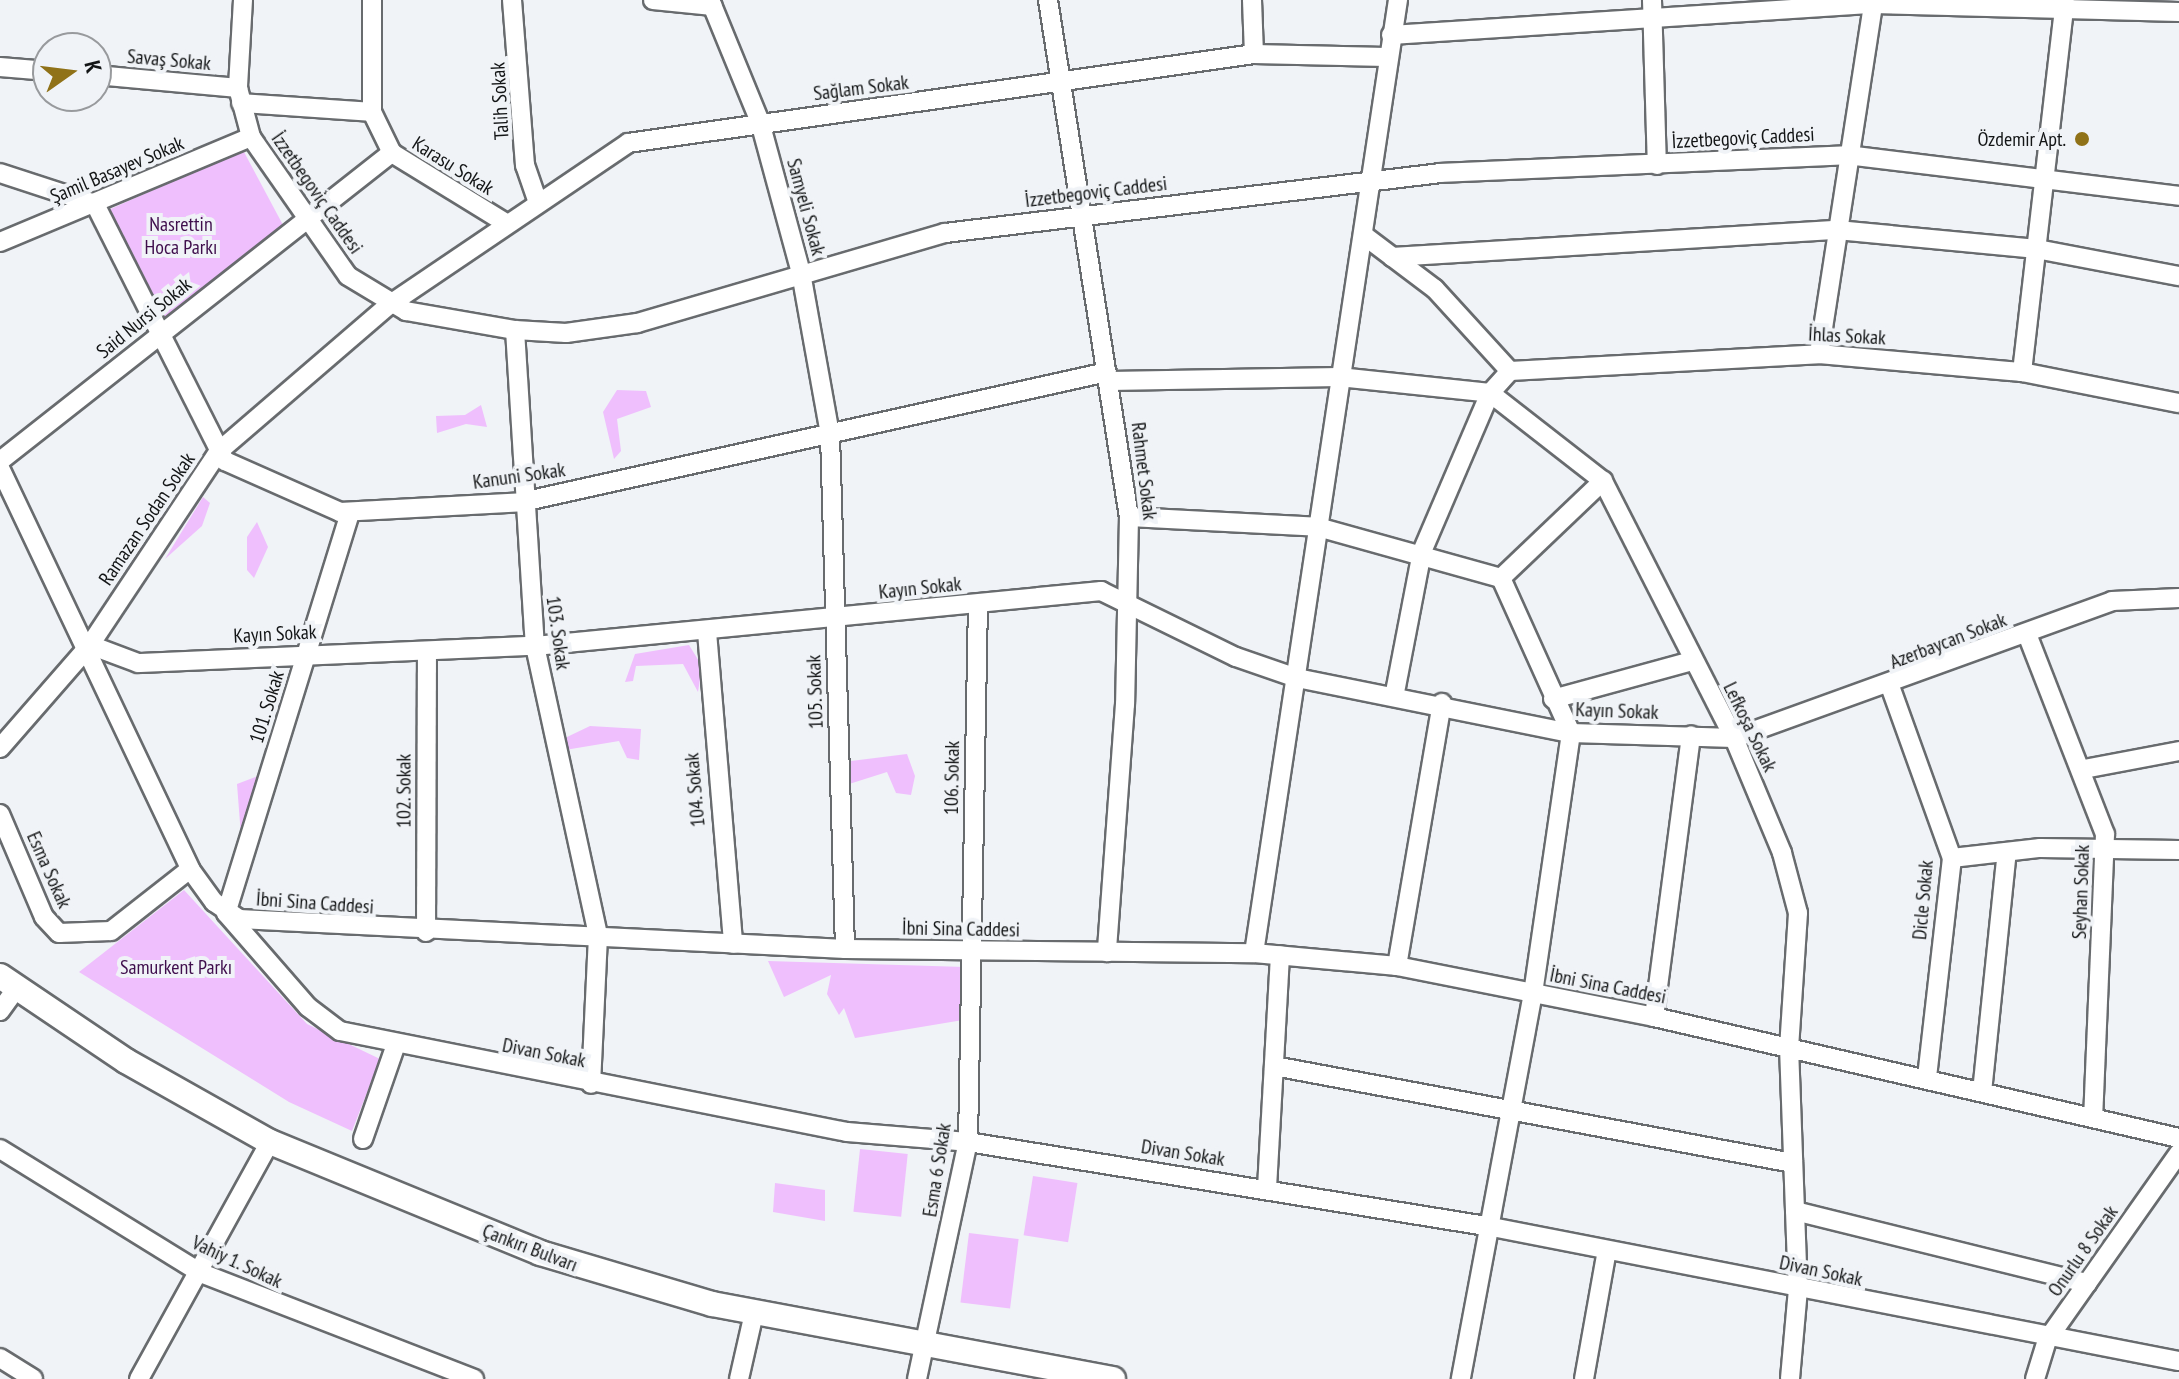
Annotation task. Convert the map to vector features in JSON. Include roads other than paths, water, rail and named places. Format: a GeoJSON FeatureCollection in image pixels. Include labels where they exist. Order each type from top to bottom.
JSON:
{"type":"FeatureCollection","features":[{"type":"Feature","properties":{"kind":"main road","name":"Çankırı Bulvarı"},"geometry":{"type":"LineString","coordinates":[[8,982],[270,1142],[540,1253],[754,1313],[1113,1379]]}},
{"type":"Feature","properties":{"kind":"street","name":"İzzetbegoviç Caddesi"},"geometry":{"type":"LineString","coordinates":[[243,0],[240,96],[251,137],[303,216],[348,276],[389,305],[515,330],[566,333],[637,323],[945,233],[1371,180],[1847,155],[2043,175],[2179,196]]}},
{"type":"Feature","properties":{"kind":"street","name":"Karasu Sokak"},"geometry":{"type":"LineString","coordinates":[[372,0],[372,112],[392,153],[504,222]]}},
{"type":"Feature","properties":{"kind":"street","name":"Talih Sokak"},"geometry":{"type":"LineString","coordinates":[[512,0],[525,165],[537,199]]}},
{"type":"Feature","properties":{"kind":"street"},"geometry":{"type":"LineString","coordinates":[[653,0],[712,3]]}},
{"type":"Feature","properties":{"kind":"street","name":"Rahmet Sokak"},"geometry":{"type":"LineString","coordinates":[[1048,0],[1058,86],[1129,517],[1129,600],[1107,952]]}},
{"type":"Feature","properties":{"kind":"street"},"geometry":{"type":"LineString","coordinates":[[1252,0],[1254,54]]}},
{"type":"Feature","properties":{"kind":"street"},"geometry":{"type":"LineString","coordinates":[[1254,953],[1339,377],[1366,237],[1386,57],[1398,0]]}},
{"type":"Feature","properties":{"kind":"street"},"geometry":{"type":"LineString","coordinates":[[1652,0],[1657,165]]}},
{"type":"Feature","properties":{"kind":"street"},"geometry":{"type":"LineString","coordinates":[[1391,35],[1653,22],[1874,2],[2179,12]]}},
{"type":"Feature","properties":{"kind":"street"},"geometry":{"type":"LineString","coordinates":[[1819,354],[1847,155],[1874,2]]}},
{"type":"Feature","properties":{"kind":"street","name":"Samyeli Sokak"},"geometry":{"type":"LineString","coordinates":[[712,3],[760,122],[801,273],[830,434]]}},
{"type":"Feature","properties":{"kind":"street"},"geometry":{"type":"LineString","coordinates":[[2022,372],[2065,6]]}},
{"type":"Feature","properties":{"kind":"street","name":"Sağlam Sokak"},"geometry":{"type":"LineString","coordinates":[[389,305],[537,199],[628,143],[760,122],[1058,86],[1254,54],[1386,57]]}},
{"type":"Feature","properties":{"kind":"street"},"geometry":{"type":"LineString","coordinates":[[0,67],[32,70]]}},
{"type":"Feature","properties":{"kind":"street","name":"Savaş Sokak"},"geometry":{"type":"LineString","coordinates":[[112,77],[372,112]]}},
{"type":"Feature","properties":{"kind":"street","name":"Şamil Basayev Sokak"},"geometry":{"type":"LineString","coordinates":[[0,242],[251,137]]}},
{"type":"Feature","properties":{"kind":"street","name":"Said Nursi Sokak"},"geometry":{"type":"LineString","coordinates":[[0,461],[160,335],[303,216],[392,153]]}},
{"type":"Feature","properties":{"kind":"street"},"geometry":{"type":"LineString","coordinates":[[0,173],[95,204]]}},
{"type":"Feature","properties":{"kind":"street","name":"Kanuni Sokak"},"geometry":{"type":"LineString","coordinates":[[95,204],[218,452],[237,470],[350,513],[522,502],[1108,376],[1339,377],[1490,393]]}},
{"type":"Feature","properties":{"kind":"street"},"geometry":{"type":"LineString","coordinates":[[1392,257],[1837,230],[2037,249],[2179,276]]}},
{"type":"Feature","properties":{"kind":"street"},"geometry":{"type":"LineString","coordinates":[[1366,237],[1435,289],[1510,371],[1490,393],[1422,552],[1395,692]]}},
{"type":"Feature","properties":{"kind":"street","name":"Ramazan Sodan Sokak"},"geometry":{"type":"LineString","coordinates":[[0,748],[90,645],[218,452],[389,305]]}},
{"type":"Feature","properties":{"kind":"street","name":"103. Sokak"},"geometry":{"type":"LineString","coordinates":[[515,330],[522,502],[535,646],[598,936],[591,1084]]}},
{"type":"Feature","properties":{"kind":"street","name":"İhlas Sokak"},"geometry":{"type":"LineString","coordinates":[[1510,371],[1819,354],[2022,372],[2179,403]]}},
{"type":"Feature","properties":{"kind":"street","name":"Lefkoşa Sokak"},"geometry":{"type":"LineString","coordinates":[[1490,393],[1603,481],[1692,661],[1734,738],[1798,913],[1789,1047],[1798,1289],[1790,1379]]}},
{"type":"Feature","properties":{"kind":"street","name":"105. Sokak"},"geometry":{"type":"LineString","coordinates":[[830,434],[845,949]]}},
{"type":"Feature","properties":{"kind":"street","name":"İbni Sina Caddesi"},"geometry":{"type":"LineString","coordinates":[[0,468],[90,645],[190,869],[226,913],[258,924],[598,936],[845,949],[1254,953],[1397,966],[1654,1017],[2179,1138]]}},
{"type":"Feature","properties":{"kind":"street"},"geometry":{"type":"LineString","coordinates":[[1501,578],[1603,481]]}},
{"type":"Feature","properties":{"kind":"street","name":"101. Sokak"},"geometry":{"type":"LineString","coordinates":[[226,913],[350,513]]}},
{"type":"Feature","properties":{"kind":"street"},"geometry":{"type":"LineString","coordinates":[[1129,517],[1318,527],[1422,552],[1501,578],[1553,699],[1571,733],[1533,993],[1492,1227],[1461,1379]]}},
{"type":"Feature","properties":{"kind":"street","name":"Kayın Sokak"},"geometry":{"type":"LineString","coordinates":[[90,645],[138,663],[307,653],[535,646],[707,632],[1101,591],[1129,600],[1236,657],[1297,678],[1395,692],[1571,733],[1734,738]]}},
{"type":"Feature","properties":{"kind":"street","name":"Azerbaycan Sokak"},"geometry":{"type":"LineString","coordinates":[[1734,738],[1890,686],[2112,601],[2179,598]]}},
{"type":"Feature","properties":{"kind":"street","name":"106. Sokak"},"geometry":{"type":"LineString","coordinates":[[972,952],[978,604]]}},
{"type":"Feature","properties":{"kind":"street","name":"104. Sokak"},"geometry":{"type":"LineString","coordinates":[[707,632],[733,944]]}},
{"type":"Feature","properties":{"kind":"street","name":"Seyhan Sokak"},"geometry":{"type":"LineString","coordinates":[[2027,634],[2084,769],[2106,851],[2093,1118]]}},
{"type":"Feature","properties":{"kind":"street","name":"102. Sokak"},"geometry":{"type":"LineString","coordinates":[[426,932],[427,651]]}},
{"type":"Feature","properties":{"kind":"street"},"geometry":{"type":"LineString","coordinates":[[1553,699],[1692,661]]}},
{"type":"Feature","properties":{"kind":"street","name":"Dicle Sokak"},"geometry":{"type":"LineString","coordinates":[[1890,686],[1952,858],[1927,1079]]}},
{"type":"Feature","properties":{"kind":"street"},"geometry":{"type":"LineString","coordinates":[[1397,966],[1442,703]]}},
{"type":"Feature","properties":{"kind":"street"},"geometry":{"type":"LineString","coordinates":[[1654,1017],[1691,735]]}},
{"type":"Feature","properties":{"kind":"street"},"geometry":{"type":"LineString","coordinates":[[2084,769],[2179,751]]}},
{"type":"Feature","properties":{"kind":"street","name":"Esma Sokak"},"geometry":{"type":"LineString","coordinates":[[0,814],[44,917],[59,933],[111,931],[190,869]]}},
{"type":"Feature","properties":{"kind":"street"},"geometry":{"type":"LineString","coordinates":[[1952,858],[2007,852],[2179,850]]}},
{"type":"Feature","properties":{"kind":"street"},"geometry":{"type":"LineString","coordinates":[[1982,1092],[2007,852]]}},
{"type":"Feature","properties":{"kind":"street","name":"Divan Sokak"},"geometry":{"type":"LineString","coordinates":[[226,913],[323,1019],[395,1047],[847,1132],[968,1142],[1267,1188],[1492,1227],[2047,1340],[2179,1361]]}},
{"type":"Feature","properties":{"kind":"street","name":"Esma 6 Sokak"},"geometry":{"type":"LineString","coordinates":[[917,1379],[927,1345],[968,1142],[972,952]]}},
{"type":"Feature","properties":{"kind":"street"},"geometry":{"type":"LineString","coordinates":[[1267,1188],[1280,955]]}},
{"type":"Feature","properties":{"kind":"street"},"geometry":{"type":"LineString","coordinates":[[0,1011],[8,982]]}},
{"type":"Feature","properties":{"kind":"street"},"geometry":{"type":"LineString","coordinates":[[363,1139],[395,1047]]}},
{"type":"Feature","properties":{"kind":"street"},"geometry":{"type":"LineString","coordinates":[[1274,1066],[1513,1107],[1793,1163]]}},
{"type":"Feature","properties":{"kind":"street"},"geometry":{"type":"LineString","coordinates":[[139,1379],[201,1273],[270,1142]]}},
{"type":"Feature","properties":{"kind":"street","name":"Vahiy 1. Sokak"},"geometry":{"type":"LineString","coordinates":[[0,1149],[201,1273],[469,1378]]}},
{"type":"Feature","properties":{"kind":"street","name":"Onurlu 8 Sokak"},"geometry":{"type":"LineString","coordinates":[[2035,1379],[2047,1340],[2179,1153]]}},
{"type":"Feature","properties":{"kind":"street"},"geometry":{"type":"LineString","coordinates":[[1795,1211],[2087,1283]]}},
{"type":"Feature","properties":{"kind":"street"},"geometry":{"type":"LineString","coordinates":[[1584,1379],[1607,1250]]}},
{"type":"Feature","properties":{"kind":"street"},"geometry":{"type":"LineString","coordinates":[[739,1379],[754,1313]]}},
{"type":"Feature","properties":{"kind":"street"},"geometry":{"type":"LineString","coordinates":[[0,1358],[33,1379]]}},
{"type":"Feature","properties":{"kind":"place","name":"Özdemir Apt."},"geometry":{"type":"Point","coordinates":[2082,139]}},
{"type":"Feature","properties":{"kind":"park label","name":"Nasrettin Hoca Parkı"},"geometry":{"type":"Point","coordinates":[181,236]}},
{"type":"Feature","properties":{"kind":"park label","name":"Samurkent Parkı"},"geometry":{"type":"Point","coordinates":[176,967]}}]}
